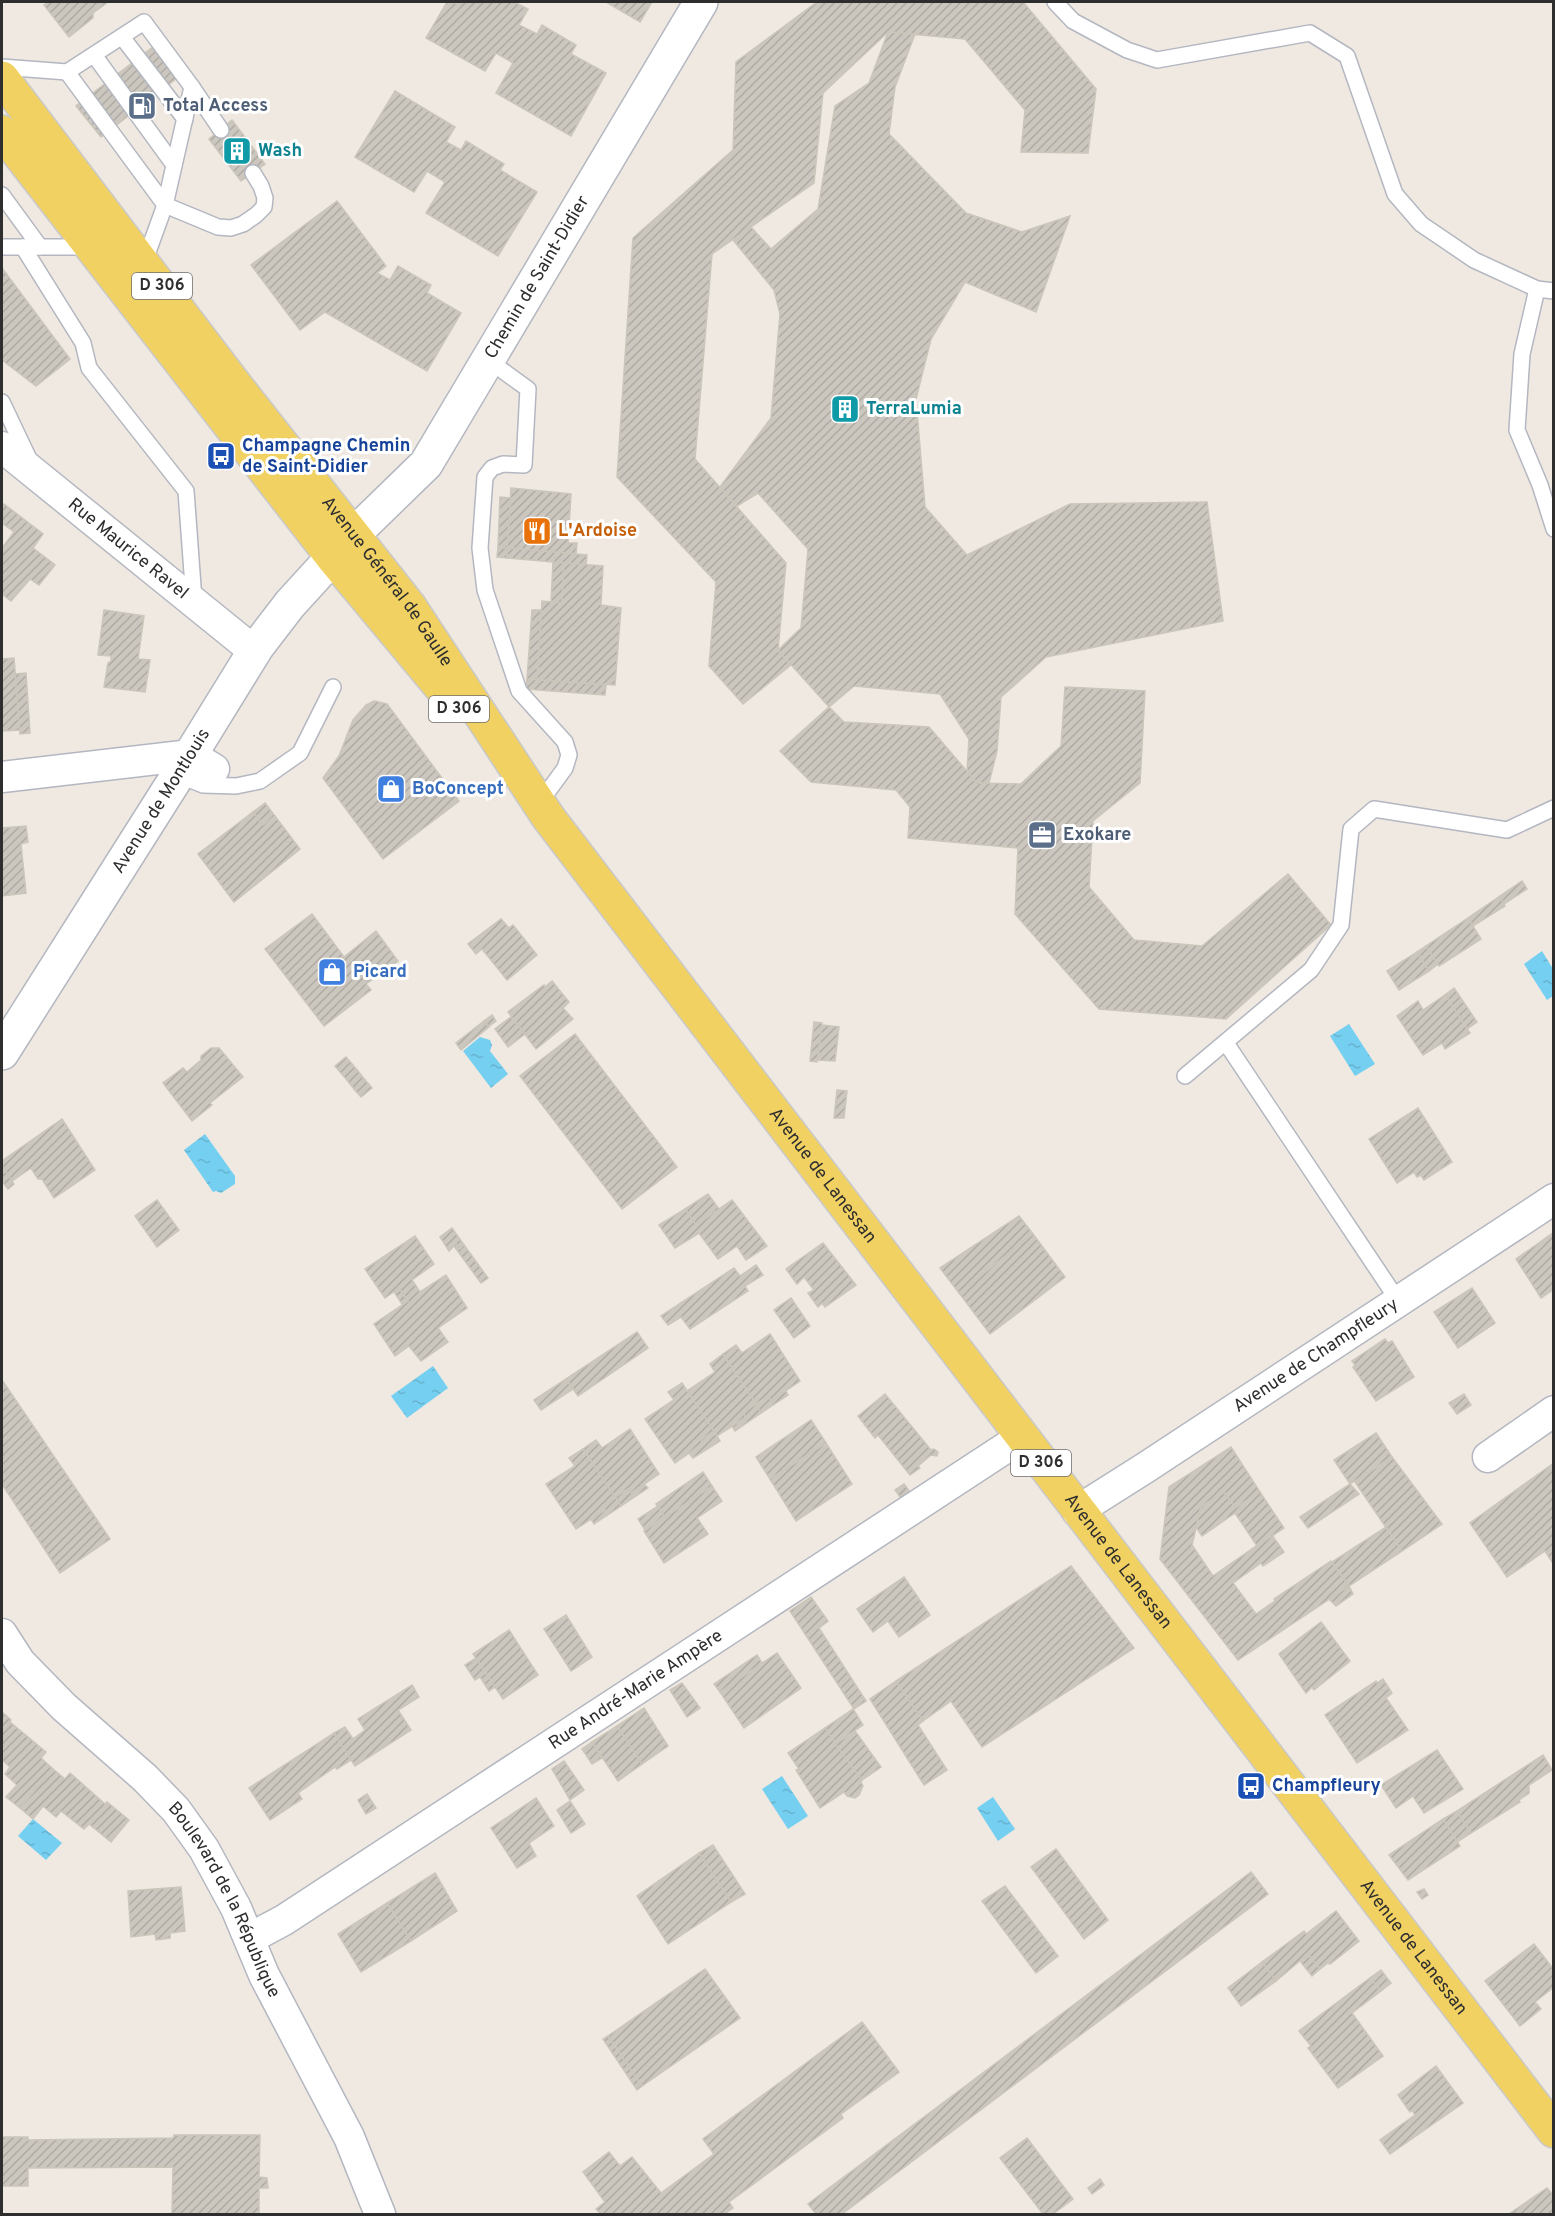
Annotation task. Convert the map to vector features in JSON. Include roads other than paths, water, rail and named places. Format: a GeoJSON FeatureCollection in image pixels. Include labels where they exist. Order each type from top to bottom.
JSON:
{"type":"FeatureCollection","features":[{"type":"Feature","properties":{"kind":"main road","name":"Avenue Général de Gaulle"},"geometry":{"type":"LineString","coordinates":[[2,78],[233,382],[310,504],[343,547],[387,625],[535,798]]}},
{"type":"Feature","properties":{"kind":"main road","name":"Avenue Général de Gaulle"},"geometry":{"type":"LineString","coordinates":[[2,132],[93,247],[241,443],[310,504]]}},
{"type":"Feature","properties":{"kind":"main road","name":"Avenue Général de Gaulle"},"geometry":{"type":"LineString","coordinates":[[343,547],[410,607],[535,798]]}},
{"type":"Feature","properties":{"kind":"main road","name":"Avenue de Lanessan"},"geometry":{"type":"LineString","coordinates":[[535,798],[1077,1511],[1554,2131]]}},
{"type":"Feature","properties":{"kind":"street","name":"Chemin de Saint-Didier"},"geometry":{"type":"LineString","coordinates":[[343,547],[426,464],[701,2]]}},
{"type":"Feature","properties":{"kind":"street","name":"Rue Maurice Ravel"},"geometry":{"type":"LineString","coordinates":[[4,450],[35,472],[255,651]]}},
{"type":"Feature","properties":{"kind":"street","name":"Avenue de Montlouis"},"geometry":{"type":"LineString","coordinates":[[2,1053],[194,766],[255,651],[281,613],[343,547]]}},
{"type":"Feature","properties":{"kind":"street"},"geometry":{"type":"LineString","coordinates":[[2,777],[194,766]]}},
{"type":"Feature","properties":{"kind":"street","name":"Avenue de Champfleury"},"geometry":{"type":"LineString","coordinates":[[1077,1511],[1554,1199]]}},
{"type":"Feature","properties":{"kind":"street"},"geometry":{"type":"LineString","coordinates":[[1488,1457],[1554,1411]]}},
{"type":"Feature","properties":{"kind":"street","name":"Rue André-Marie Ampère"},"geometry":{"type":"LineString","coordinates":[[250,1940],[314,1901],[1022,1437]]}},
{"type":"Feature","properties":{"kind":"street","name":"Boulevard de la République"},"geometry":{"type":"LineString","coordinates":[[2,1634],[20,1662],[64,1707],[145,1778],[176,1810],[204,1849],[236,1908],[264,1975],[349,2136],[380,2214]]}},
{"type":"Feature","properties":{"kind":"lane"},"geometry":{"type":"LineString","coordinates":[[1055,2],[1073,21],[1127,51],[1157,60],[1310,33],[1347,56],[1395,194],[1421,224],[1474,260],[1536,289],[1554,291]]}},
{"type":"Feature","properties":{"kind":"lane"},"geometry":{"type":"LineString","coordinates":[[2,67],[67,72],[144,22],[221,130]]}},
{"type":"Feature","properties":{"kind":"lane"},"geometry":{"type":"LineString","coordinates":[[122,37],[185,119]]}},
{"type":"Feature","properties":{"kind":"lane"},"geometry":{"type":"LineString","coordinates":[[94,55],[174,165]]}},
{"type":"Feature","properties":{"kind":"lane"},"geometry":{"type":"LineString","coordinates":[[67,72],[165,205],[218,227],[231,228],[243,224],[264,207],[265,198],[253,173]]}},
{"type":"Feature","properties":{"kind":"lane"},"geometry":{"type":"LineString","coordinates":[[144,262],[165,205],[192,87]]}},
{"type":"Feature","properties":{"kind":"lane"},"geometry":{"type":"LineString","coordinates":[[2,195],[40,247]]}},
{"type":"Feature","properties":{"kind":"lane"},"geometry":{"type":"LineString","coordinates":[[2,247],[93,247]]}},
{"type":"Feature","properties":{"kind":"lane"},"geometry":{"type":"LineString","coordinates":[[22,247],[83,343],[89,368],[186,491],[194,601]]}},
{"type":"Feature","properties":{"kind":"lane"},"geometry":{"type":"LineString","coordinates":[[1536,289],[1522,354],[1517,430],[1540,485],[1554,529]]}},
{"type":"Feature","properties":{"kind":"lane"},"geometry":{"type":"LineString","coordinates":[[488,360],[528,389],[524,465],[503,464],[492,468],[485,477],[480,548],[485,590],[519,691],[565,742],[569,755],[565,768],[535,798]]}},
{"type":"Feature","properties":{"kind":"lane"},"geometry":{"type":"LineString","coordinates":[[2,402],[35,472]]}},
{"type":"Feature","properties":{"kind":"lane"},"geometry":{"type":"LineString","coordinates":[[194,766],[203,785],[236,786],[260,781],[300,753],[333,687]]}},
{"type":"Feature","properties":{"kind":"lane"},"geometry":{"type":"LineString","coordinates":[[1185,1076],[1311,970],[1341,925],[1351,829],[1374,809],[1507,830],[1554,808]]}},
{"type":"Feature","properties":{"kind":"lane"},"geometry":{"type":"LineString","coordinates":[[1226,1043],[1399,1302]]}},
{"type":"Feature","properties":{"kind":"water"},"geometry":{"type":"Polygon","coordinates":[[[1542,951],[1553,969],[1553,996],[1547,1000],[1524,964],[1542,951]]]}},
{"type":"Feature","properties":{"kind":"water"},"geometry":{"type":"Polygon","coordinates":[[[1349,1024],[1375,1064],[1355,1076],[1330,1036],[1349,1024]]]}},
{"type":"Feature","properties":{"kind":"water"},"geometry":{"type":"Polygon","coordinates":[[[480,1037],[490,1040],[492,1045],[490,1051],[508,1074],[491,1088],[463,1051],[480,1037]]]}},
{"type":"Feature","properties":{"kind":"water"},"geometry":{"type":"Polygon","coordinates":[[[205,1134],[235,1176],[235,1184],[221,1193],[213,1192],[184,1150],[205,1134]]]}},
{"type":"Feature","properties":{"kind":"water"},"geometry":{"type":"Polygon","coordinates":[[[433,1366],[448,1388],[407,1418],[391,1396],[433,1366]]]}},
{"type":"Feature","properties":{"kind":"water"},"geometry":{"type":"Polygon","coordinates":[[[782,1776],[808,1816],[788,1829],[762,1789],[782,1776]]]}},
{"type":"Feature","properties":{"kind":"water"},"geometry":{"type":"Polygon","coordinates":[[[993,1797],[1015,1829],[998,1841],[977,1808],[993,1797]]]}},
{"type":"Feature","properties":{"kind":"water"},"geometry":{"type":"Polygon","coordinates":[[[33,1819],[62,1843],[46,1860],[18,1836],[33,1819]]]}},
{"type":"Feature","properties":{"kind":"place","name":"Total Access"},"geometry":{"type":"Point","coordinates":[142,106]}},
{"type":"Feature","properties":{"kind":"place","name":"Wash"},"geometry":{"type":"Point","coordinates":[237,151]}},
{"type":"Feature","properties":{"kind":"place","name":"TerraLumia"},"geometry":{"type":"Point","coordinates":[845,409]}},
{"type":"Feature","properties":{"kind":"place","name":"Champagne Chemin de Saint-Didier"},"geometry":{"type":"Point","coordinates":[221,456]}},
{"type":"Feature","properties":{"kind":"place","name":"L'Ardoise"},"geometry":{"type":"Point","coordinates":[537,531]}},
{"type":"Feature","properties":{"kind":"place","name":"BoConcept"},"geometry":{"type":"Point","coordinates":[391,789]}},
{"type":"Feature","properties":{"kind":"place","name":"Exokare"},"geometry":{"type":"Point","coordinates":[1042,835]}},
{"type":"Feature","properties":{"kind":"place","name":"Picard"},"geometry":{"type":"Point","coordinates":[332,972]}},
{"type":"Feature","properties":{"kind":"place","name":"Champfleury"},"geometry":{"type":"Point","coordinates":[1251,1786]}}]}
